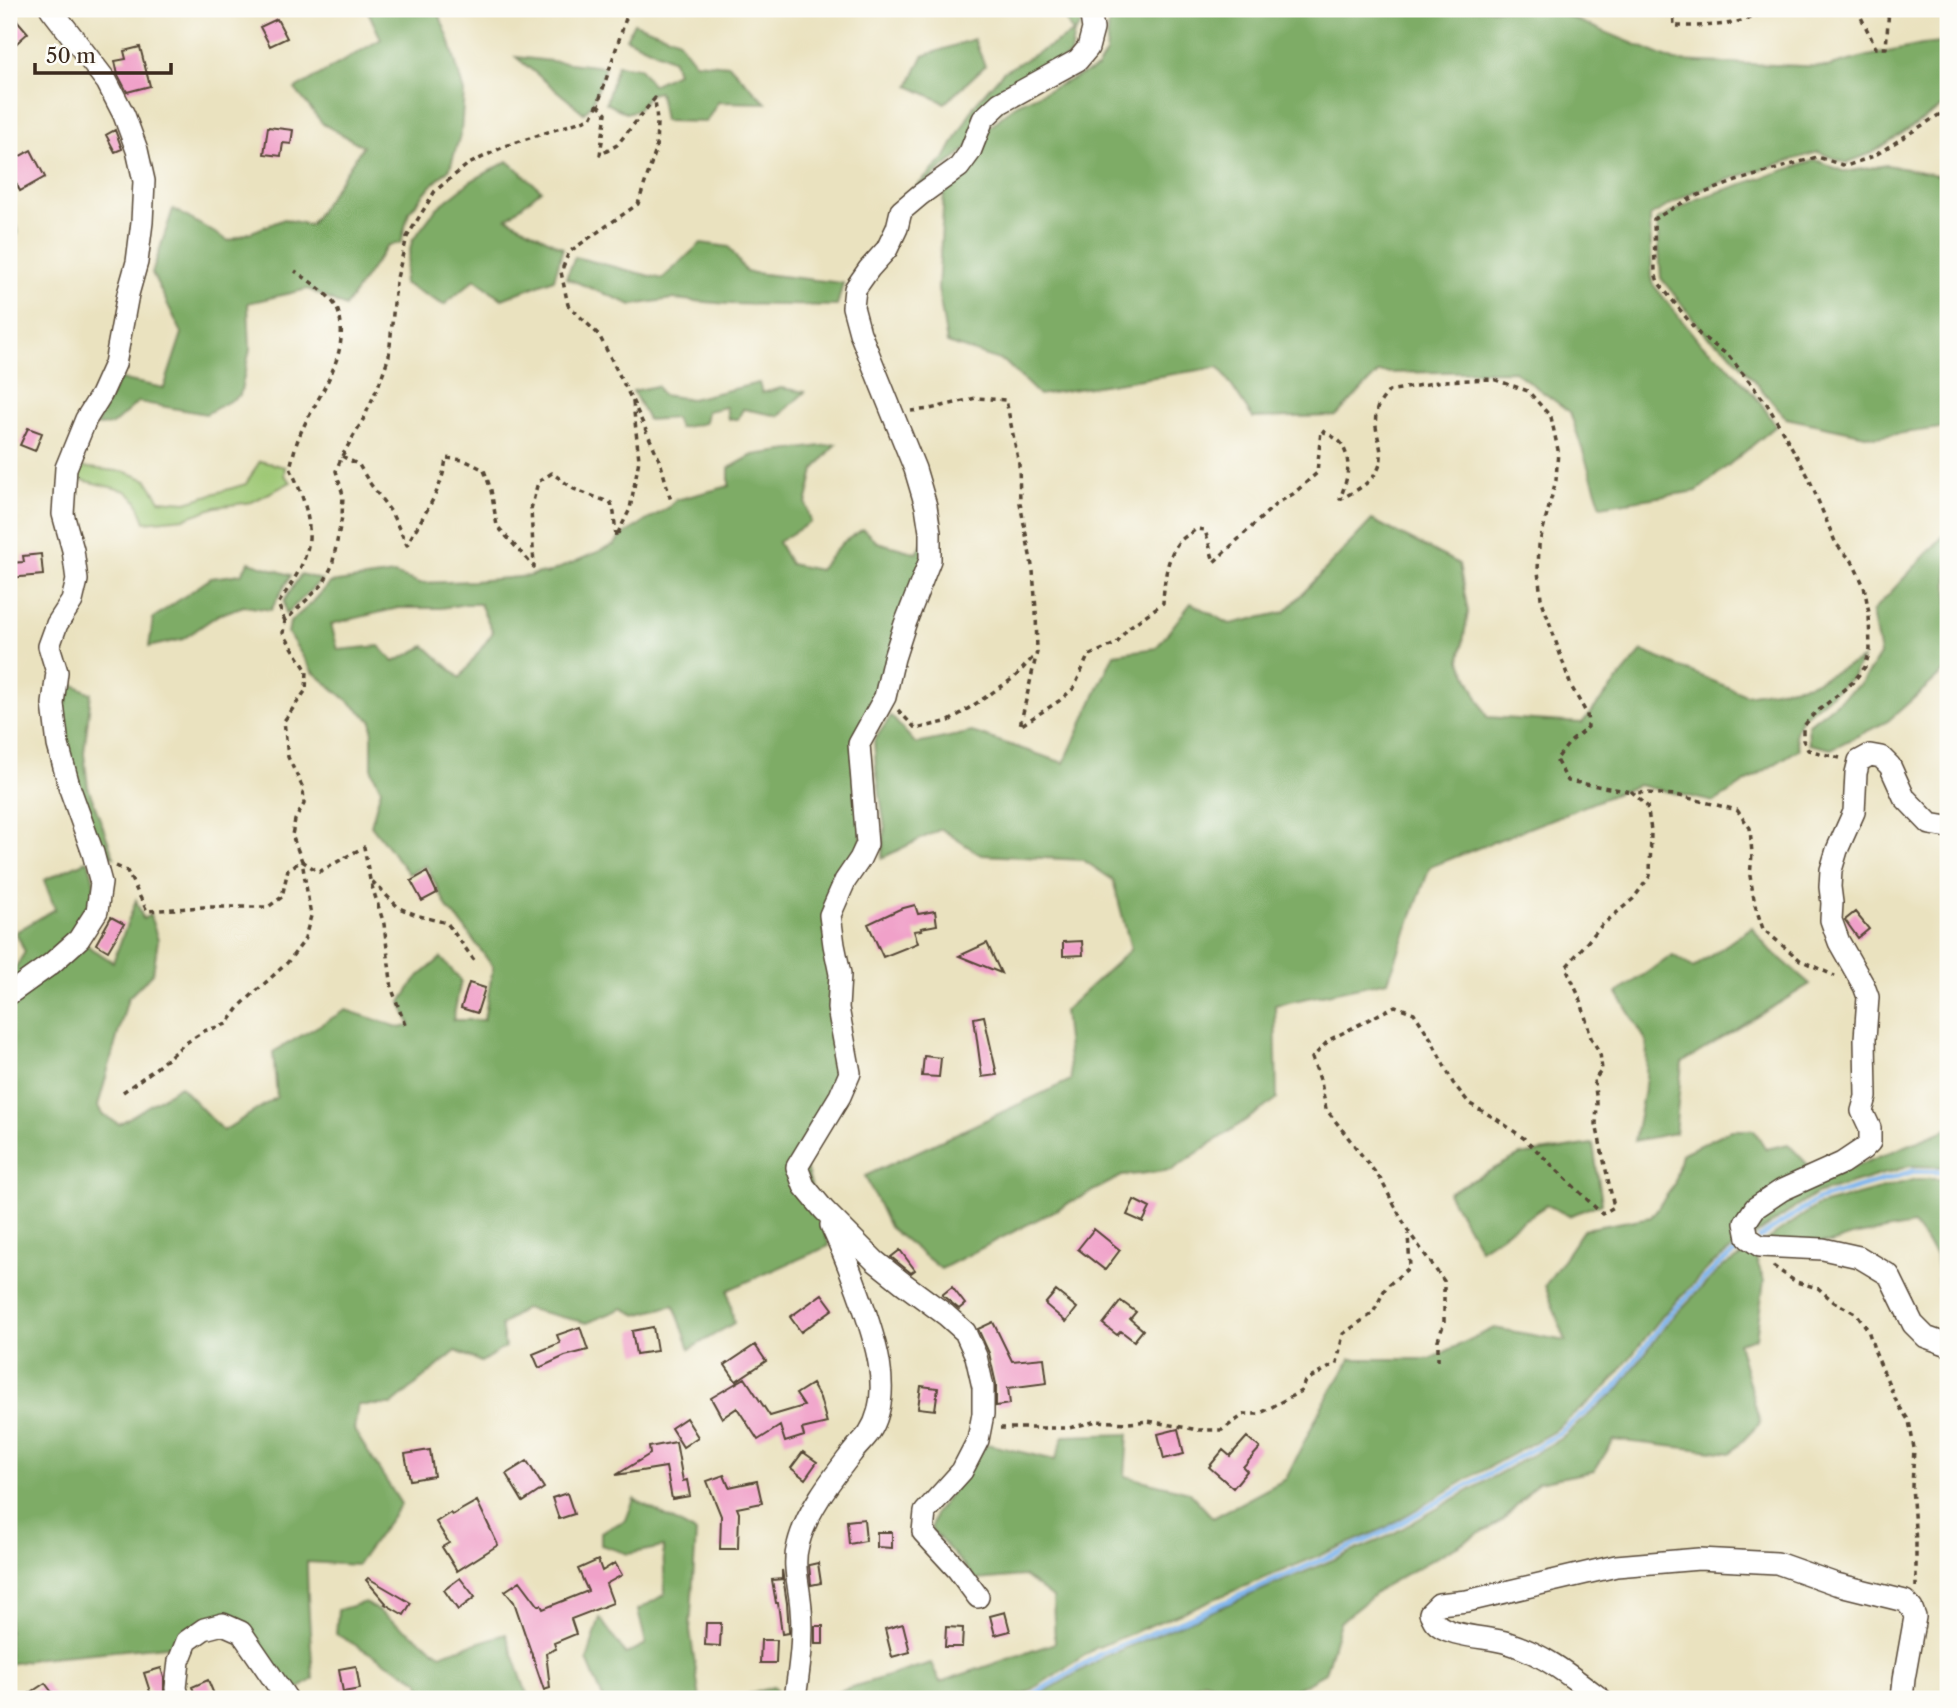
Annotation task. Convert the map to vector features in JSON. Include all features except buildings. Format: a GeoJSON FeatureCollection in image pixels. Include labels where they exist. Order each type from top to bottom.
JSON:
{"type":"FeatureCollection","features":[{"type":"Feature","properties":{"kind":"street"},"geometry":{"type":"LineString","coordinates":[[9,994],[51,964],[79,939],[97,911],[102,883],[58,745],[52,704],[57,672],[50,646],[57,624],[72,601],[77,580],[74,551],[63,514],[66,468],[86,419],[115,364],[137,262],[144,181],[138,150],[107,82],[51,9]]}},
{"type":"Feature","properties":{"kind":"street"},"geometry":{"type":"LineString","coordinates":[[978,1597],[958,1570],[923,1532],[925,1512],[962,1471],[978,1440],[983,1387],[976,1356],[965,1332],[875,1261],[824,1210],[804,1186],[797,1167],[840,1096],[850,1073],[838,1008],[840,974],[830,915],[845,881],[867,844],[859,744],[886,696],[897,646],[930,560],[926,506],[915,469],[860,333],[853,307],[855,289],[887,249],[897,228],[901,211],[959,167],[970,152],[983,119],[1000,103],[1078,60],[1088,48],[1094,16]]}},
{"type":"Feature","properties":{"kind":"street"},"geometry":{"type":"LineString","coordinates":[[1948,827],[1930,824],[1915,810],[1904,797],[1890,766],[1881,757],[1870,755],[1859,761],[1854,812],[1837,850],[1831,870],[1830,887],[1831,920],[1839,942],[1868,997],[1865,1039],[1866,1097],[1862,1111],[1870,1128],[1870,1142],[1842,1163],[1782,1190],[1755,1208],[1745,1223],[1748,1238],[1760,1247],[1823,1249],[1859,1257],[1889,1275],[1913,1324],[1926,1337],[1948,1345]]}},
{"type":"Feature","properties":{"kind":"street"},"geometry":{"type":"LineString","coordinates":[[794,1699],[802,1643],[797,1546],[810,1515],[869,1432],[878,1413],[881,1388],[874,1337],[841,1244],[824,1210]]}},
{"type":"Feature","properties":{"kind":"street"},"geometry":{"type":"LineString","coordinates":[[1601,1699],[1539,1655],[1509,1643],[1448,1631],[1436,1623],[1430,1613],[1439,1604],[1468,1601],[1616,1566],[1699,1559],[1777,1563],[1836,1584],[1905,1601],[1915,1617],[1902,1699]]}},
{"type":"Feature","properties":{"kind":"street"},"geometry":{"type":"LineString","coordinates":[[179,1699],[176,1688],[179,1661],[187,1641],[204,1629],[223,1624],[241,1632],[287,1699]]}},
{"type":"Feature","properties":{"kind":"path"},"geometry":{"type":"LineString","coordinates":[[285,621],[323,584],[332,566],[342,517],[343,495],[337,471],[342,456],[364,418],[389,356],[396,282],[407,237],[435,191],[467,165],[505,146],[591,118],[629,9]]}},
{"type":"Feature","properties":{"kind":"path"},"geometry":{"type":"LineString","coordinates":[[1673,9],[1674,26],[1741,22],[1769,9]]}},
{"type":"Feature","properties":{"kind":"path"},"geometry":{"type":"LineString","coordinates":[[1857,9],[1876,48],[1886,48],[1889,9]]}},
{"type":"Feature","properties":{"kind":"path"},"geometry":{"type":"LineString","coordinates":[[598,104],[606,113],[600,155],[617,145],[655,98],[656,150],[638,204],[569,252],[561,272],[568,305],[599,335],[633,402],[660,461],[671,501]]}},
{"type":"Feature","properties":{"kind":"path"},"geometry":{"type":"LineString","coordinates":[[1857,768],[1849,761],[1808,750],[1803,740],[1803,727],[1813,715],[1853,682],[1865,667],[1870,650],[1864,586],[1852,561],[1836,544],[1808,476],[1767,404],[1729,356],[1700,335],[1658,282],[1655,273],[1654,219],[1693,197],[1817,157],[1846,166],[1874,156],[1948,109]]}},
{"type":"Feature","properties":{"kind":"path"},"geometry":{"type":"LineString","coordinates":[[123,1092],[204,1031],[227,1024],[241,1005],[287,963],[304,941],[311,916],[302,862],[292,835],[295,820],[304,804],[303,789],[288,757],[284,721],[306,690],[307,671],[283,633],[285,621],[278,604],[297,575],[308,547],[308,523],[298,484],[290,468],[300,435],[335,368],[342,336],[338,309],[321,290],[295,271]]}},
{"type":"Feature","properties":{"kind":"path"},"geometry":{"type":"LineString","coordinates":[[892,413],[930,409],[976,398],[1006,400],[1020,464],[1020,503],[1033,571],[1037,652],[1020,726],[1074,688],[1088,656],[1117,643],[1128,628],[1163,603],[1164,584],[1172,555],[1179,542],[1196,529],[1205,530],[1214,562],[1276,504],[1293,494],[1317,473],[1321,430],[1340,442],[1347,460],[1349,475],[1340,499],[1360,489],[1377,471],[1381,458],[1376,432],[1377,407],[1389,391],[1443,381],[1493,379],[1528,391],[1551,417],[1559,450],[1556,480],[1539,545],[1541,598],[1571,686],[1587,714],[1588,727],[1569,743],[1556,760],[1568,781],[1632,792],[1676,794],[1737,810],[1750,828],[1750,876],[1763,929],[1800,960],[1823,972],[1864,986]]}},
{"type":"Feature","properties":{"kind":"path"},"geometry":{"type":"LineString","coordinates":[[342,456],[359,465],[391,512],[407,545],[436,496],[446,457],[464,460],[484,470],[491,490],[497,526],[534,567],[531,509],[538,482],[552,472],[574,489],[611,503],[616,537],[630,509],[639,460],[633,402]]}},
{"type":"Feature","properties":{"kind":"path"},"geometry":{"type":"LineString","coordinates":[[886,696],[916,729],[949,721],[1015,677],[1037,652]]}},
{"type":"Feature","properties":{"kind":"path"},"geometry":{"type":"LineString","coordinates":[[1438,1361],[1438,1340],[1444,1323],[1444,1281],[1408,1231],[1381,1180],[1326,1109],[1321,1082],[1312,1058],[1329,1040],[1395,1006],[1413,1013],[1431,1039],[1453,1083],[1471,1104],[1525,1139],[1602,1214],[1614,1207],[1596,1124],[1594,1080],[1602,1070],[1600,1053],[1591,1038],[1581,1001],[1566,967],[1601,926],[1633,899],[1650,876],[1651,830],[1647,806],[1632,792]]}},
{"type":"Feature","properties":{"kind":"path"},"geometry":{"type":"LineString","coordinates":[[302,862],[319,872],[364,847],[370,880],[384,924],[392,989],[406,1028]]}},
{"type":"Feature","properties":{"kind":"path"},"geometry":{"type":"LineString","coordinates":[[93,853],[127,871],[147,911],[203,906],[268,907],[282,897],[288,869],[302,862]]}},
{"type":"Feature","properties":{"kind":"path"},"geometry":{"type":"LineString","coordinates":[[370,880],[399,908],[447,923],[474,960]]}},
{"type":"Feature","properties":{"kind":"path"},"geometry":{"type":"LineString","coordinates":[[980,1427],[1069,1427],[1097,1421],[1148,1421],[1199,1430],[1222,1430],[1245,1414],[1259,1414],[1301,1391],[1305,1381],[1337,1363],[1343,1334],[1373,1313],[1386,1287],[1410,1267],[1408,1231]]}},
{"type":"Feature","properties":{"kind":"path"},"geometry":{"type":"LineString","coordinates":[[1760,1247],[1775,1268],[1796,1282],[1818,1288],[1834,1302],[1857,1314],[1868,1330],[1897,1403],[1909,1421],[1914,1448],[1912,1486],[1917,1580],[1912,1609]]}},
{"type":"Feature","properties":{"kind":"green space"},"geometry":{"type":"Polygon","coordinates":[[[367,9],[437,9],[449,39],[464,92],[461,132],[450,168],[409,212],[401,243],[387,246],[345,307],[308,289],[248,303],[250,349],[240,395],[206,414],[138,402],[112,425],[96,426],[119,379],[164,388],[182,333],[152,273],[173,209],[229,241],[284,219],[310,225],[363,146],[323,124],[295,89],[381,39],[367,9]]]}},
{"type":"Feature","properties":{"kind":"green space"},"geometry":{"type":"Polygon","coordinates":[[[1064,9],[1081,9],[1084,21],[1074,33],[1070,55],[1027,80],[964,151],[895,208],[946,157],[975,104],[1003,72],[1073,33],[1066,21],[1064,9]]]}},
{"type":"Feature","properties":{"kind":"green space"},"geometry":{"type":"Polygon","coordinates":[[[1110,9],[1139,9],[1140,14],[1550,9],[1675,61],[1827,67],[1868,56],[1948,42],[1948,103],[1872,153],[1846,163],[1818,152],[1693,192],[1650,216],[1652,283],[1700,343],[1723,360],[1761,403],[1776,426],[1697,491],[1601,506],[1570,412],[1514,371],[1378,373],[1336,416],[1253,418],[1219,367],[1039,395],[1005,362],[947,343],[938,289],[944,193],[972,167],[990,127],[1015,105],[1097,68],[1106,53],[1110,9]]]}},
{"type":"Feature","properties":{"kind":"green space"},"geometry":{"type":"Polygon","coordinates":[[[634,23],[677,39],[695,62],[729,65],[766,103],[718,102],[706,122],[664,121],[659,92],[650,94],[637,110],[626,113],[606,103],[617,65],[640,68],[652,85],[677,73],[673,60],[626,38],[634,23]]]}},
{"type":"Feature","properties":{"kind":"green space"},"geometry":{"type":"Polygon","coordinates":[[[974,39],[985,66],[945,103],[909,86],[923,56],[974,39]]]}},
{"type":"Feature","properties":{"kind":"green space"},"geometry":{"type":"Polygon","coordinates":[[[516,57],[605,67],[592,104],[584,113],[516,57]]]}},
{"type":"Feature","properties":{"kind":"green space"},"geometry":{"type":"Polygon","coordinates":[[[1816,160],[1845,172],[1887,165],[1948,175],[1948,427],[1875,437],[1786,418],[1728,350],[1708,337],[1661,278],[1657,220],[1697,199],[1816,160]]]}},
{"type":"Feature","properties":{"kind":"green space"},"geometry":{"type":"Polygon","coordinates":[[[508,161],[541,190],[507,218],[563,248],[554,279],[502,299],[475,279],[444,305],[403,283],[412,241],[437,208],[471,181],[508,161]]]}},
{"type":"Feature","properties":{"kind":"green space"},"geometry":{"type":"Polygon","coordinates":[[[9,208],[18,232],[9,254],[9,208]]]}},
{"type":"Feature","properties":{"kind":"green space"},"geometry":{"type":"Polygon","coordinates":[[[701,243],[729,247],[746,272],[843,283],[837,306],[728,304],[672,299],[632,305],[566,278],[575,257],[662,279],[701,243]]]}},
{"type":"Feature","properties":{"kind":"green space"},"geometry":{"type":"Polygon","coordinates":[[[759,383],[762,393],[781,388],[805,392],[779,416],[743,409],[738,419],[728,419],[726,407],[707,411],[705,423],[679,428],[675,418],[648,420],[633,391],[657,386],[662,395],[691,399],[759,383]]]}},
{"type":"Feature","properties":{"kind":"green space"},"geometry":{"type":"Polygon","coordinates":[[[836,444],[814,470],[806,504],[811,522],[778,542],[790,564],[819,570],[842,543],[863,529],[877,542],[917,553],[926,536],[924,565],[865,720],[861,844],[827,917],[846,1073],[800,1147],[829,1246],[728,1290],[734,1323],[690,1349],[674,1305],[637,1315],[623,1308],[587,1323],[524,1308],[501,1326],[505,1347],[481,1362],[456,1351],[391,1405],[358,1405],[354,1430],[401,1504],[357,1565],[307,1562],[313,1679],[293,1693],[241,1625],[177,1645],[40,1658],[9,1664],[9,1002],[85,944],[113,962],[136,900],[143,919],[150,915],[158,940],[153,973],[128,998],[98,1106],[102,1114],[119,1124],[180,1086],[223,1131],[277,1097],[273,1052],[346,1010],[401,1028],[410,1025],[401,1002],[416,979],[441,958],[461,980],[453,1020],[484,1020],[493,967],[448,909],[426,865],[409,874],[371,825],[381,789],[372,771],[372,721],[312,671],[288,633],[290,622],[330,583],[394,574],[420,583],[546,574],[614,545],[621,536],[676,500],[729,486],[729,468],[753,455],[836,444]],[[480,604],[398,608],[331,624],[338,650],[379,646],[394,662],[425,646],[460,678],[493,632],[480,604]]]}},
{"type":"Feature","properties":{"kind":"green space"},"geometry":{"type":"Polygon","coordinates":[[[260,461],[285,467],[284,475],[291,482],[252,502],[216,507],[185,518],[145,522],[137,501],[126,491],[70,477],[72,466],[126,472],[147,480],[160,500],[186,502],[246,484],[260,461]]]}},
{"type":"Feature","properties":{"kind":"green space"},"geometry":{"type":"Polygon","coordinates":[[[1372,520],[1459,564],[1468,612],[1460,660],[1487,717],[1582,723],[1642,651],[1746,695],[1810,684],[1862,659],[1852,677],[1801,719],[1795,735],[1799,749],[1714,802],[1638,785],[1430,867],[1388,981],[1275,1005],[1277,1099],[1172,1170],[1122,1176],[941,1269],[889,1227],[865,1176],[1071,1080],[1064,1011],[1131,949],[1113,880],[1083,860],[981,855],[941,829],[882,858],[885,828],[874,741],[891,716],[916,744],[972,732],[1064,763],[1114,654],[1156,648],[1191,603],[1230,624],[1285,612],[1372,520]]]}},
{"type":"Feature","properties":{"kind":"green space"},"geometry":{"type":"Polygon","coordinates":[[[1948,531],[1948,668],[1888,721],[1831,749],[1809,744],[1808,725],[1861,683],[1880,655],[1872,612],[1948,531]]]}},
{"type":"Feature","properties":{"kind":"green space"},"geometry":{"type":"Polygon","coordinates":[[[249,562],[291,575],[271,610],[244,606],[218,615],[183,639],[149,647],[153,618],[211,578],[241,574],[249,562]]]}},
{"type":"Feature","properties":{"kind":"green space"},"geometry":{"type":"Polygon","coordinates":[[[301,574],[321,580],[286,614],[284,601],[301,574]]]}},
{"type":"Feature","properties":{"kind":"green space"},"geometry":{"type":"Polygon","coordinates":[[[63,680],[91,693],[84,753],[88,787],[114,857],[95,847],[62,741],[63,680]]]}},
{"type":"Feature","properties":{"kind":"green space"},"geometry":{"type":"Polygon","coordinates":[[[88,860],[94,887],[85,918],[63,945],[9,988],[9,978],[25,952],[16,932],[55,909],[44,880],[88,860]]]}},
{"type":"Feature","properties":{"kind":"green space"},"geometry":{"type":"Polygon","coordinates":[[[1752,927],[1766,946],[1810,984],[1682,1063],[1675,1133],[1634,1141],[1646,1079],[1647,1042],[1617,993],[1673,955],[1693,968],[1752,927]]]}},
{"type":"Feature","properties":{"kind":"green space"},"geometry":{"type":"Polygon","coordinates":[[[1948,1129],[1948,1167],[1910,1166],[1816,1194],[1752,1237],[1761,1211],[1829,1177],[1948,1129]]]}},
{"type":"Feature","properties":{"kind":"green space"},"geometry":{"type":"Polygon","coordinates":[[[1731,1130],[1754,1130],[1766,1149],[1788,1144],[1813,1170],[1778,1186],[1741,1243],[1712,1264],[1664,1314],[1608,1386],[1553,1432],[1383,1529],[1096,1648],[1025,1694],[1006,1699],[812,1699],[931,1663],[940,1682],[1055,1643],[1053,1598],[1024,1576],[977,1580],[931,1529],[935,1514],[987,1444],[1055,1460],[1064,1436],[1128,1434],[1125,1476],[1189,1492],[1213,1518],[1286,1479],[1323,1404],[1351,1359],[1430,1359],[1494,1328],[1566,1341],[1545,1286],[1584,1229],[1651,1217],[1674,1185],[1681,1154],[1731,1130]]]}},
{"type":"Feature","properties":{"kind":"green space"},"geometry":{"type":"Polygon","coordinates":[[[1593,1144],[1602,1203],[1569,1216],[1547,1205],[1480,1249],[1448,1193],[1520,1155],[1593,1144]]]}},
{"type":"Feature","properties":{"kind":"green space"},"geometry":{"type":"Polygon","coordinates":[[[1916,1179],[1948,1179],[1948,1296],[1939,1288],[1936,1255],[1913,1225],[1852,1236],[1831,1243],[1764,1242],[1817,1206],[1916,1179]]]}},
{"type":"Feature","properties":{"kind":"green space"},"geometry":{"type":"Polygon","coordinates":[[[1753,1250],[1764,1281],[1756,1338],[1738,1343],[1760,1423],[1731,1453],[1614,1440],[1594,1471],[1538,1482],[1502,1521],[1386,1585],[1340,1622],[1325,1673],[1278,1699],[1252,1699],[1204,1681],[1166,1699],[1033,1699],[1104,1657],[1387,1537],[1560,1439],[1618,1390],[1670,1320],[1722,1267],[1753,1250]]]}},
{"type":"Feature","properties":{"kind":"green space"},"geometry":{"type":"Polygon","coordinates":[[[634,1499],[696,1533],[690,1630],[700,1699],[603,1699],[587,1660],[600,1618],[626,1654],[646,1644],[638,1610],[665,1594],[663,1547],[628,1554],[601,1545],[601,1532],[626,1520],[634,1499]]]}},
{"type":"Feature","properties":{"kind":"green space"},"geometry":{"type":"Polygon","coordinates":[[[365,1602],[441,1654],[506,1634],[527,1694],[537,1699],[426,1699],[419,1681],[336,1634],[338,1610],[365,1602]]]}},
{"type":"Feature","properties":{"kind":"green space"},"geometry":{"type":"Polygon","coordinates":[[[773,1687],[783,1699],[734,1699],[773,1687]]]}},
{"type":"Feature","properties":{"kind":"waterway"},"geometry":{"type":"LineString","coordinates":[[1759,1238],[1817,1200],[1914,1171],[1948,1172]]}},
{"type":"Feature","properties":{"kind":"waterway"},"geometry":{"type":"LineString","coordinates":[[1026,1699],[1102,1653],[1385,1532],[1557,1435],[1615,1388],[1667,1317],[1719,1264],[1747,1245]]}}]}
